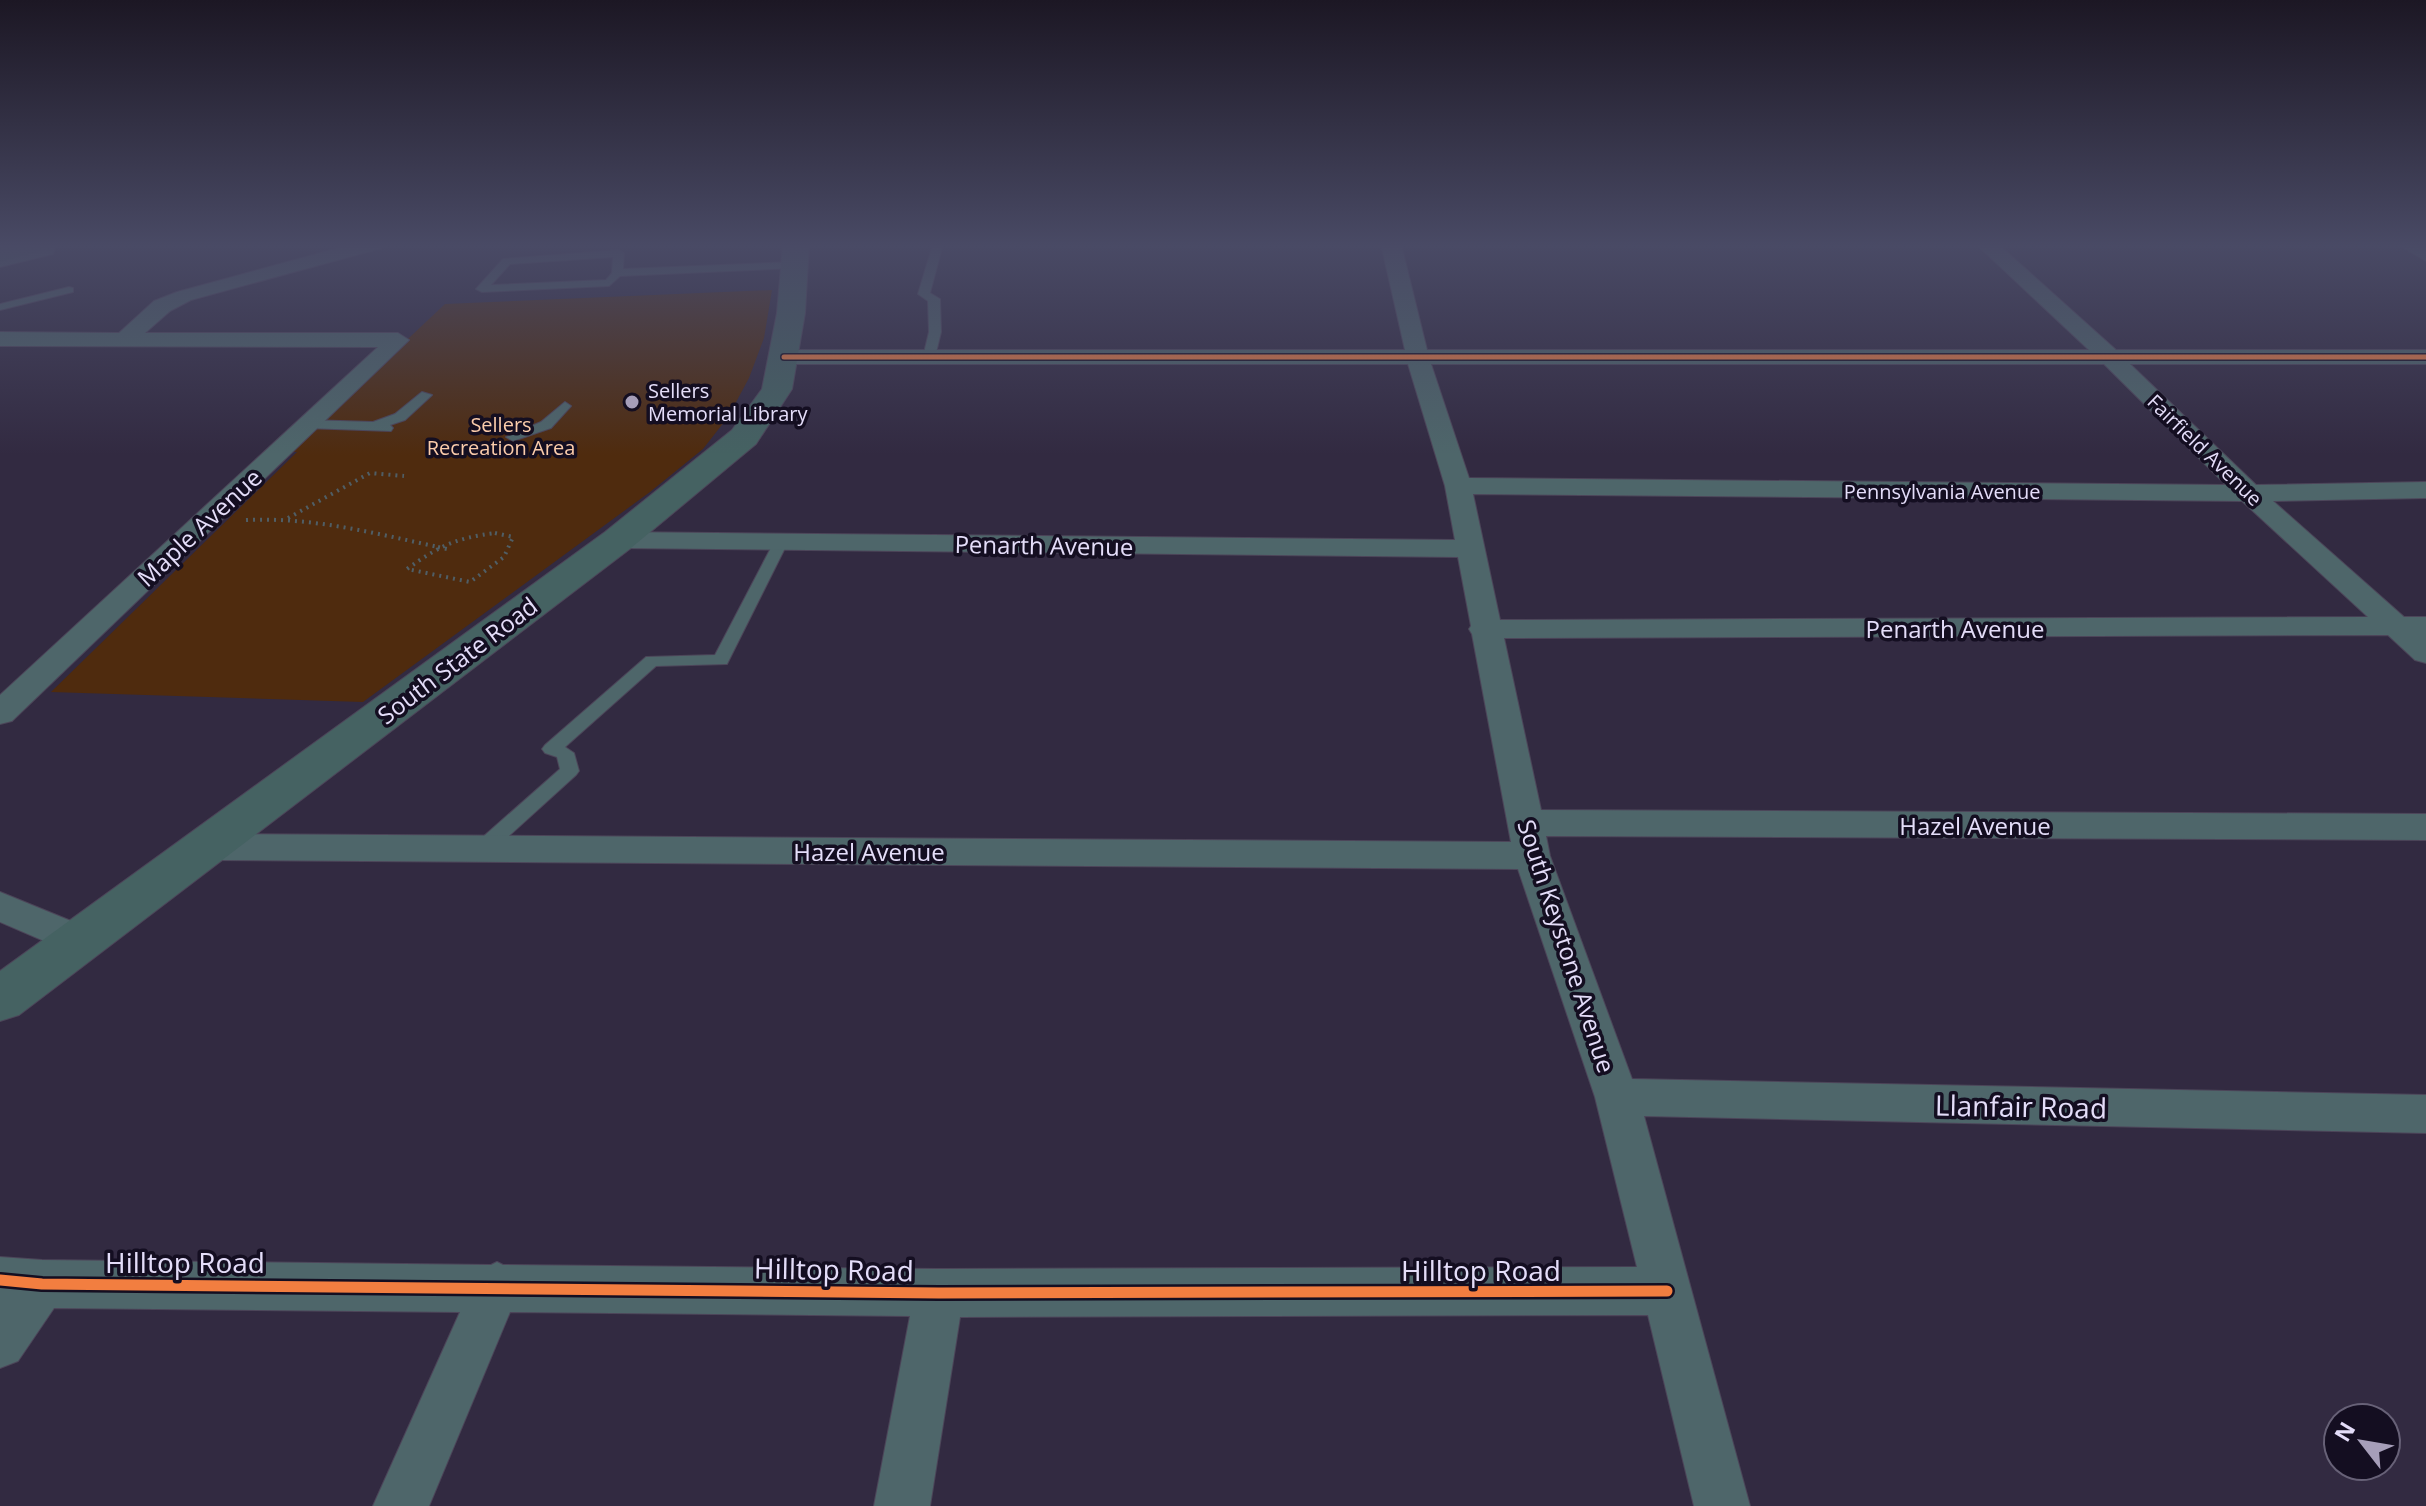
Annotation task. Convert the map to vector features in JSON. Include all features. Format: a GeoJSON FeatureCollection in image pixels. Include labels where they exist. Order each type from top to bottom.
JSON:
{"type":"FeatureCollection","features":[{"type":"Feature","properties":{"kind":"main road","name":"South State Road"},"geometry":{"type":"LineString","coordinates":[[0,1000],[618,540],[744,437],[777,389],[789,314]]}},
{"type":"Feature","properties":{"kind":"street"},"geometry":{"type":"LineString","coordinates":[[0,339],[127,337],[153,314]]}},
{"type":"Feature","properties":{"kind":"street","name":"South Keystone Avenue"},"geometry":{"type":"LineString","coordinates":[[1408,314],[1458,486],[1528,839],[1617,1097],[1722,1506]]}},
{"type":"Feature","properties":{"kind":"street","name":"Fairfield Avenue"},"geometry":{"type":"LineString","coordinates":[[2063,314],[2249,493],[2412,626],[2426,653]]}},
{"type":"Feature","properties":{"kind":"street","name":"Maple Avenue"},"geometry":{"type":"LineString","coordinates":[[0,713],[398,340],[127,337]]}},
{"type":"Feature","properties":{"kind":"street"},"geometry":{"type":"LineString","coordinates":[[784,357],[2426,357]]}},
{"type":"Feature","properties":{"kind":"street","name":"Pennsylvania Avenue"},"geometry":{"type":"LineString","coordinates":[[1458,486],[2249,493],[2426,490]]}},
{"type":"Feature","properties":{"kind":"street","name":"Penarth Avenue"},"geometry":{"type":"LineString","coordinates":[[618,540],[1470,549]]}},
{"type":"Feature","properties":{"kind":"street","name":"Penarth Avenue"},"geometry":{"type":"LineString","coordinates":[[1484,629],[2412,626]]}},
{"type":"Feature","properties":{"kind":"street","name":"Hazel Avenue"},"geometry":{"type":"LineString","coordinates":[[206,847],[482,849],[2426,827]]}},
{"type":"Feature","properties":{"kind":"street"},"geometry":{"type":"LineString","coordinates":[[0,906],[79,941]]}},
{"type":"Feature","properties":{"kind":"street","name":"Llanfair Road"},"geometry":{"type":"LineString","coordinates":[[1617,1097],[2426,1114]]}},
{"type":"Feature","properties":{"kind":"street"},"geometry":{"type":"LineString","coordinates":[[0,1343],[21,1282]]}},
{"type":"Feature","properties":{"kind":"street","name":"Hilltop Road"},"geometry":{"type":"LineString","coordinates":[[21,1282],[939,1293],[1667,1291]]}},
{"type":"Feature","properties":{"kind":"street"},"geometry":{"type":"LineString","coordinates":[[401,1506],[497,1286]]}},
{"type":"Feature","properties":{"kind":"street"},"geometry":{"type":"LineString","coordinates":[[902,1506],[939,1293]]}},
{"type":"Feature","properties":{"kind":"lane"},"geometry":{"type":"LineString","coordinates":[[929,357],[935,332],[934,314]]}},
{"type":"Feature","properties":{"kind":"lane"},"geometry":{"type":"LineString","coordinates":[[306,424],[380,427],[400,417],[426,395]]}},
{"type":"Feature","properties":{"kind":"lane"},"geometry":{"type":"LineString","coordinates":[[513,437],[546,425],[565,406]]}},
{"type":"Feature","properties":{"kind":"lane"},"geometry":{"type":"LineString","coordinates":[[482,849],[570,771],[565,753],[551,749],[652,661],[721,660],[781,542]]}},
{"type":"Feature","properties":{"kind":"path"},"geometry":{"type":"LineString","coordinates":[[287,518],[370,473],[404,476]]}},
{"type":"Feature","properties":{"kind":"path"},"geometry":{"type":"LineString","coordinates":[[205,522],[287,518],[447,549]]}},
{"type":"Feature","properties":{"kind":"path"},"geometry":{"type":"LineString","coordinates":[[495,533],[513,537],[501,559],[470,582],[407,569],[438,547],[459,538],[495,533]]}},
{"type":"Feature","properties":{"kind":"path"},"geometry":{"type":"LineString","coordinates":[[493,558],[501,559]]}},
{"type":"Feature","properties":{"kind":"path"},"geometry":{"type":"LineString","coordinates":[[434,575],[440,570]]}},
{"type":"Feature","properties":{"kind":"green space","name":"Sellers Recreation Area"},"geometry":{"type":"Polygon","coordinates":[[[434,314],[768,314],[764,338],[749,378],[728,417],[703,449],[650,492],[363,702],[51,692],[297,452],[289,451],[434,314]]]}},
{"type":"Feature","properties":{"kind":"cycle path"},"geometry":{"type":"LineString","coordinates":[[784,357],[2426,357]]}},
{"type":"Feature","properties":{"kind":"cycle path"},"geometry":{"type":"LineString","coordinates":[[0,1280],[42,1284],[939,1293],[1667,1291]]}},
{"type":"Feature","properties":{"kind":"place","name":"Sellers Memorial Library"},"geometry":{"type":"Point","coordinates":[632,402]}}]}
